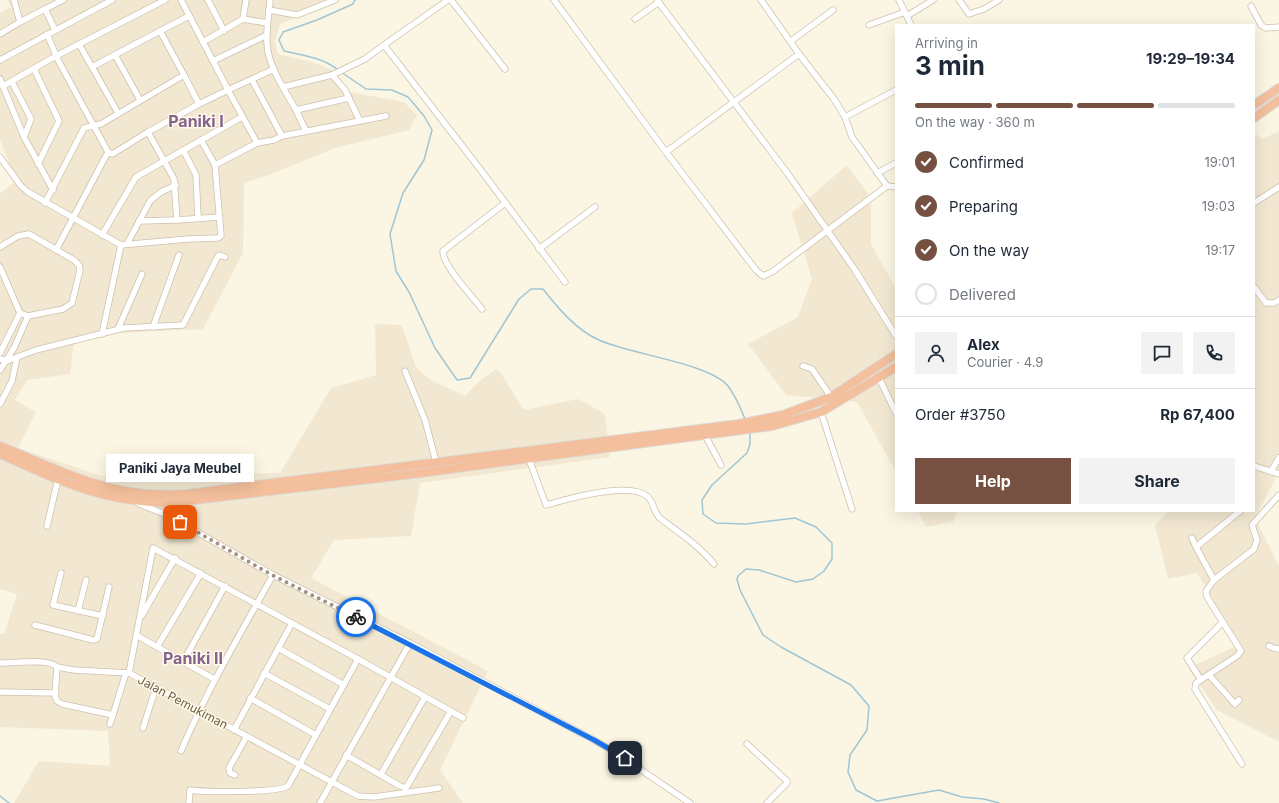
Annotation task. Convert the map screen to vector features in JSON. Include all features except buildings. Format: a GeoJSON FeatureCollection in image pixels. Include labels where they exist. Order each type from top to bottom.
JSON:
{"type":"FeatureCollection","features":[{"type":"Feature","properties":{"kind":"highway"},"geometry":{"type":"LineString","coordinates":[[1255,104],[1279,88]]}},
{"type":"Feature","properties":{"kind":"highway"},"geometry":{"type":"LineString","coordinates":[[1255,115],[1279,100]]}},
{"type":"Feature","properties":{"kind":"highway"},"geometry":{"type":"LineString","coordinates":[[0,446],[70,475],[139,497],[169,503],[529,459],[637,440],[705,435],[739,427],[770,416],[805,408],[831,397],[895,355]]}},
{"type":"Feature","properties":{"kind":"highway"},"geometry":{"type":"LineString","coordinates":[[0,454],[58,479],[104,495],[139,497],[186,494],[436,462],[637,440],[739,427],[772,426],[821,412],[895,368]]}},
{"type":"Feature","properties":{"kind":"highway"},"geometry":{"type":"LineString","coordinates":[[167,515],[169,503]]}},
{"type":"Feature","properties":{"kind":"street"},"geometry":{"type":"LineString","coordinates":[[14,0],[20,22]]}},
{"type":"Feature","properties":{"kind":"street"},"geometry":{"type":"LineString","coordinates":[[0,34],[62,0]]}},
{"type":"Feature","properties":{"kind":"street"},"geometry":{"type":"LineString","coordinates":[[0,60],[112,0]]}},
{"type":"Feature","properties":{"kind":"street"},"geometry":{"type":"LineString","coordinates":[[3,86],[56,56],[165,0]]}},
{"type":"Feature","properties":{"kind":"street"},"geometry":{"type":"LineString","coordinates":[[181,0],[257,143]]}},
{"type":"Feature","properties":{"kind":"street"},"geometry":{"type":"LineString","coordinates":[[208,0],[224,31]]}},
{"type":"Feature","properties":{"kind":"street"},"geometry":{"type":"LineString","coordinates":[[243,20],[246,0]]}},
{"type":"Feature","properties":{"kind":"street"},"geometry":{"type":"LineString","coordinates":[[270,0],[267,35],[268,52],[274,69],[306,131]]}},
{"type":"Feature","properties":{"kind":"street"},"geometry":{"type":"LineString","coordinates":[[269,10],[284,14],[297,15],[336,0]]}},
{"type":"Feature","properties":{"kind":"street"},"geometry":{"type":"LineString","coordinates":[[283,87],[332,75],[364,59],[450,0],[505,69]]}},
{"type":"Feature","properties":{"kind":"street"},"geometry":{"type":"LineString","coordinates":[[554,0],[666,152],[763,276],[772,272],[887,186],[895,187]]}},
{"type":"Feature","properties":{"kind":"street"},"geometry":{"type":"LineString","coordinates":[[761,0],[799,54],[834,99],[845,117],[852,137],[887,186]]}},
{"type":"Feature","properties":{"kind":"street"},"geometry":{"type":"LineString","coordinates":[[900,0],[911,24]]}},
{"type":"Feature","properties":{"kind":"street"},"geometry":{"type":"LineString","coordinates":[[869,25],[906,14],[933,0]]}},
{"type":"Feature","properties":{"kind":"street"},"geometry":{"type":"LineString","coordinates":[[959,0],[969,14],[984,9],[999,0]]}},
{"type":"Feature","properties":{"kind":"street"},"geometry":{"type":"LineString","coordinates":[[635,19],[658,1],[733,103],[788,174],[855,270],[895,334]]}},
{"type":"Feature","properties":{"kind":"street"},"geometry":{"type":"LineString","coordinates":[[1251,6],[1261,25],[1265,28],[1279,26]]}},
{"type":"Feature","properties":{"kind":"street"},"geometry":{"type":"LineString","coordinates":[[45,9],[55,30]]}},
{"type":"Feature","properties":{"kind":"street"},"geometry":{"type":"LineString","coordinates":[[791,41],[833,10]]}},
{"type":"Feature","properties":{"kind":"street"},"geometry":{"type":"LineString","coordinates":[[92,67],[189,16]]}},
{"type":"Feature","properties":{"kind":"street"},"geometry":{"type":"LineString","coordinates":[[203,42],[243,20],[268,23]]}},
{"type":"Feature","properties":{"kind":"street"},"geometry":{"type":"LineString","coordinates":[[160,31],[199,104]]}},
{"type":"Feature","properties":{"kind":"street"},"geometry":{"type":"LineString","coordinates":[[46,34],[56,56],[110,154],[199,104],[274,69]]}},
{"type":"Feature","properties":{"kind":"street"},"geometry":{"type":"LineString","coordinates":[[213,61],[267,35]]}},
{"type":"Feature","properties":{"kind":"street"},"geometry":{"type":"LineString","coordinates":[[79,44],[118,113]]}},
{"type":"Feature","properties":{"kind":"street"},"geometry":{"type":"LineString","coordinates":[[384,45],[565,282]]}},
{"type":"Feature","properties":{"kind":"street"},"geometry":{"type":"LineString","coordinates":[[666,152],[799,54]]}},
{"type":"Feature","properties":{"kind":"street"},"geometry":{"type":"LineString","coordinates":[[115,55],[140,100]]}},
{"type":"Feature","properties":{"kind":"street"},"geometry":{"type":"LineString","coordinates":[[34,69],[59,121],[38,164]]}},
{"type":"Feature","properties":{"kind":"street"},"geometry":{"type":"LineString","coordinates":[[45,202],[53,190],[83,128],[94,126],[184,75]]}},
{"type":"Feature","properties":{"kind":"street"},"geometry":{"type":"LineString","coordinates":[[332,75],[346,90],[360,121]]}},
{"type":"Feature","properties":{"kind":"street"},"geometry":{"type":"LineString","coordinates":[[0,79],[24,137],[53,190]]}},
{"type":"Feature","properties":{"kind":"street"},"geometry":{"type":"LineString","coordinates":[[252,80],[282,136]]}},
{"type":"Feature","properties":{"kind":"street"},"geometry":{"type":"LineString","coordinates":[[12,82],[31,119],[24,137]]}},
{"type":"Feature","properties":{"kind":"street"},"geometry":{"type":"LineString","coordinates":[[845,117],[895,91]]}},
{"type":"Feature","properties":{"kind":"street"},"geometry":{"type":"LineString","coordinates":[[296,110],[349,98]]}},
{"type":"Feature","properties":{"kind":"street"},"geometry":{"type":"LineString","coordinates":[[215,165],[257,143],[276,140],[282,136],[386,116]]}},
{"type":"Feature","properties":{"kind":"street"},"geometry":{"type":"LineString","coordinates":[[102,235],[134,179],[242,117]]}},
{"type":"Feature","properties":{"kind":"street"},"geometry":{"type":"LineString","coordinates":[[148,132],[165,161],[176,185],[177,220]]}},
{"type":"Feature","properties":{"kind":"street"},"geometry":{"type":"LineString","coordinates":[[0,157],[24,189],[102,235],[124,244],[219,238],[221,236],[220,217],[215,165],[201,140]]}},
{"type":"Feature","properties":{"kind":"street"},"geometry":{"type":"LineString","coordinates":[[183,150],[196,175],[198,218]]}},
{"type":"Feature","properties":{"kind":"street"},"geometry":{"type":"LineString","coordinates":[[56,250],[108,152]]}},
{"type":"Feature","properties":{"kind":"street"},"geometry":{"type":"LineString","coordinates":[[877,173],[895,164]]}},
{"type":"Feature","properties":{"kind":"street"},"geometry":{"type":"LineString","coordinates":[[102,334],[124,244],[153,198],[176,185]]}},
{"type":"Feature","properties":{"kind":"street"},"geometry":{"type":"LineString","coordinates":[[1255,202],[1279,187]]}},
{"type":"Feature","properties":{"kind":"street"},"geometry":{"type":"LineString","coordinates":[[482,309],[448,265],[443,256],[443,251],[505,203]]}},
{"type":"Feature","properties":{"kind":"street"},"geometry":{"type":"LineString","coordinates":[[539,249],[595,207]]}},
{"type":"Feature","properties":{"kind":"street"},"geometry":{"type":"LineString","coordinates":[[139,221],[220,217]]}},
{"type":"Feature","properties":{"kind":"street"},"geometry":{"type":"LineString","coordinates":[[0,247],[18,236],[25,234],[31,235],[74,260],[80,268],[75,299],[65,308],[28,316],[20,313],[0,267]]}},
{"type":"Feature","properties":{"kind":"street"},"geometry":{"type":"LineString","coordinates":[[153,327],[179,255]]}},
{"type":"Feature","properties":{"kind":"street"},"geometry":{"type":"LineString","coordinates":[[0,359],[7,361],[36,350],[118,330],[174,327],[184,324],[217,258],[219,255],[225,257]]}},
{"type":"Feature","properties":{"kind":"street"},"geometry":{"type":"LineString","coordinates":[[118,330],[142,274]]}},
{"type":"Feature","properties":{"kind":"street"},"geometry":{"type":"LineString","coordinates":[[1255,288],[1266,303],[1274,303],[1279,301]]}},
{"type":"Feature","properties":{"kind":"street"},"geometry":{"type":"LineString","coordinates":[[0,353],[20,313]]}},
{"type":"Feature","properties":{"kind":"street"},"geometry":{"type":"LineString","coordinates":[[0,370],[7,361],[28,316]]}},
{"type":"Feature","properties":{"kind":"street"},"geometry":{"type":"LineString","coordinates":[[0,404],[12,381],[17,357]]}},
{"type":"Feature","properties":{"kind":"street"},"geometry":{"type":"LineString","coordinates":[[803,366],[812,370],[831,397]]}},
{"type":"Feature","properties":{"kind":"street"},"geometry":{"type":"LineString","coordinates":[[405,371],[425,420],[436,462]]}},
{"type":"Feature","properties":{"kind":"street"},"geometry":{"type":"LineString","coordinates":[[879,378],[895,411]]}},
{"type":"Feature","properties":{"kind":"street"},"geometry":{"type":"LineString","coordinates":[[821,412],[852,509]]}},
{"type":"Feature","properties":{"kind":"street"},"geometry":{"type":"LineString","coordinates":[[705,435],[721,465]]}},
{"type":"Feature","properties":{"kind":"street"},"geometry":{"type":"LineString","coordinates":[[1271,471],[1279,458]]}},
{"type":"Feature","properties":{"kind":"street"},"geometry":{"type":"LineString","coordinates":[[529,459],[546,505],[593,493],[626,490],[639,492],[650,499],[659,517],[697,546],[714,564]]}},
{"type":"Feature","properties":{"kind":"street"},"geometry":{"type":"LineString","coordinates":[[1255,466],[1279,474]]}},
{"type":"Feature","properties":{"kind":"street"},"geometry":{"type":"LineString","coordinates":[[47,526],[58,479]]}},
{"type":"Feature","properties":{"kind":"street"},"geometry":{"type":"LineString","coordinates":[[1242,764],[1195,689],[1196,683],[1237,656],[1241,651],[1206,594],[1207,588],[1214,580],[1254,549],[1257,540],[1252,525],[1279,495]]}},
{"type":"Feature","properties":{"kind":"street"},"geometry":{"type":"LineString","coordinates":[[139,497],[142,505],[167,515],[272,575],[410,643],[594,740],[616,753],[690,803]]}},
{"type":"Feature","properties":{"kind":"street"},"geometry":{"type":"LineString","coordinates":[[1196,547],[1239,512]]}},
{"type":"Feature","properties":{"kind":"street"},"geometry":{"type":"LineString","coordinates":[[1192,538],[1214,580]]}},
{"type":"Feature","properties":{"kind":"street"},"geometry":{"type":"LineString","coordinates":[[110,724],[128,673],[140,618],[152,548],[175,558],[462,718]]}},
{"type":"Feature","properties":{"kind":"street"},"geometry":{"type":"LineString","coordinates":[[140,618],[175,558]]}},
{"type":"Feature","properties":{"kind":"street"},"geometry":{"type":"LineString","coordinates":[[61,573],[53,605],[103,616]]}},
{"type":"Feature","properties":{"kind":"street"},"geometry":{"type":"LineString","coordinates":[[157,647],[201,573]]}},
{"type":"Feature","properties":{"kind":"street"},"geometry":{"type":"LineString","coordinates":[[181,751],[214,679],[272,575]]}},
{"type":"Feature","properties":{"kind":"street"},"geometry":{"type":"LineString","coordinates":[[78,611],[86,580]]}},
{"type":"Feature","properties":{"kind":"street"},"geometry":{"type":"LineString","coordinates":[[183,662],[225,586]]}},
{"type":"Feature","properties":{"kind":"street"},"geometry":{"type":"LineString","coordinates":[[35,626],[93,640],[97,639],[99,636],[109,587]]}},
{"type":"Feature","properties":{"kind":"street"},"geometry":{"type":"LineString","coordinates":[[1201,680],[1187,658],[1223,622]]}},
{"type":"Feature","properties":{"kind":"street"},"geometry":{"type":"LineString","coordinates":[[234,730],[292,623]]}},
{"type":"Feature","properties":{"kind":"street"},"geometry":{"type":"LineString","coordinates":[[136,635],[214,679]]}},
{"type":"Feature","properties":{"kind":"street"},"geometry":{"type":"LineString","coordinates":[[320,803],[330,782],[410,643]]}},
{"type":"Feature","properties":{"kind":"street"},"geometry":{"type":"LineString","coordinates":[[1269,646],[1279,649]]}},
{"type":"Feature","properties":{"kind":"street"},"geometry":{"type":"LineString","coordinates":[[278,648],[344,685]]}},
{"type":"Feature","properties":{"kind":"street"},"geometry":{"type":"LineString","coordinates":[[189,803],[190,790],[222,791],[286,788],[290,784],[358,659]]}},
{"type":"Feature","properties":{"kind":"street","name":"Jalan Pemukiman"},"geometry":{"type":"LineString","coordinates":[[0,663],[51,663],[57,667],[74,670],[128,673],[199,709],[234,730],[358,796],[365,797],[440,788]]}},
{"type":"Feature","properties":{"kind":"street"},"geometry":{"type":"LineString","coordinates":[[57,667],[56,699],[60,703],[113,715]]}},
{"type":"Feature","properties":{"kind":"street"},"geometry":{"type":"LineString","coordinates":[[264,673],[330,709]]}},
{"type":"Feature","properties":{"kind":"street"},"geometry":{"type":"LineString","coordinates":[[1209,675],[1235,704],[1239,700]]}},
{"type":"Feature","properties":{"kind":"street"},"geometry":{"type":"LineString","coordinates":[[143,728],[156,687]]}},
{"type":"Feature","properties":{"kind":"street"},"geometry":{"type":"LineString","coordinates":[[0,692],[56,693]]}},
{"type":"Feature","properties":{"kind":"street"},"geometry":{"type":"LineString","coordinates":[[381,774],[425,697]]}},
{"type":"Feature","properties":{"kind":"street"},"geometry":{"type":"LineString","coordinates":[[250,698],[316,735]]}},
{"type":"Feature","properties":{"kind":"street"},"geometry":{"type":"LineString","coordinates":[[346,755],[400,786],[408,786],[451,711]]}},
{"type":"Feature","properties":{"kind":"street"},"geometry":{"type":"LineString","coordinates":[[235,774],[230,773],[229,768],[247,736]]}},
{"type":"Feature","properties":{"kind":"street"},"geometry":{"type":"LineString","coordinates":[[747,744],[787,783],[767,803]]}},
{"type":"Feature","properties":{"kind":"shaded area"},"geometry":{"type":"Polygon","coordinates":[[[7,0],[340,0],[280,24],[275,41],[278,54],[312,62],[332,70],[349,92],[404,102],[417,115],[409,130],[335,148],[269,175],[244,183],[243,253],[203,329],[99,334],[74,341],[70,374],[27,380],[15,400],[36,412],[18,448],[102,476],[280,473],[331,388],[376,375],[375,324],[402,325],[416,367],[429,379],[465,396],[479,381],[496,369],[501,373],[524,410],[578,399],[605,414],[610,457],[420,483],[411,536],[334,540],[311,578],[488,671],[440,770],[463,803],[14,803],[39,761],[110,766],[108,731],[0,727],[0,634],[4,634],[17,594],[0,589],[0,193],[16,181],[0,139],[0,13],[11,7],[7,0]]]}},
{"type":"Feature","properties":{"kind":"shaded area"},"geometry":{"type":"Polygon","coordinates":[[[1279,131],[1279,472],[1255,518],[1279,566],[1279,742],[1217,710],[1188,668],[1239,645],[1197,573],[1168,579],[1155,525],[1168,512],[1255,512],[1255,134],[1263,139],[1279,131]]]}},
{"type":"Feature","properties":{"kind":"shaded area"},"geometry":{"type":"Polygon","coordinates":[[[847,165],[871,198],[871,244],[895,287],[895,470],[857,402],[786,395],[748,344],[798,317],[812,279],[792,213],[847,165]]]}},
{"type":"Feature","properties":{"kind":"shaded area"},"geometry":{"type":"Polygon","coordinates":[[[918,512],[957,512],[953,522],[926,527],[918,512]]]}},
{"type":"Feature","properties":{"kind":"waterway"},"geometry":{"type":"LineString","coordinates":[[338,70],[320,60],[284,51],[279,40],[283,32],[317,20],[353,4],[355,0]]}},
{"type":"Feature","properties":{"kind":"waterway"},"geometry":{"type":"LineString","coordinates":[[341,72],[366,89],[392,90],[408,97],[424,116],[432,130],[424,160],[403,193],[390,234],[396,271],[409,292],[435,348],[457,380],[470,378],[519,299],[531,289],[543,289],[561,311],[591,336],[612,345],[687,365],[718,378],[731,390],[745,419]]}},
{"type":"Feature","properties":{"kind":"waterway"},"geometry":{"type":"LineString","coordinates":[[750,432],[750,444],[747,453],[712,485],[702,500],[703,514],[716,523],[746,524],[795,518],[816,527],[832,543],[832,559],[824,571],[813,579],[796,582],[759,570],[746,569],[738,576],[737,579],[740,590],[763,635],[781,647],[851,685],[869,706],[867,730],[850,755],[848,772],[856,790],[877,801],[939,790],[962,797],[984,799],[999,803]]}},
{"type":"Feature","properties":{"kind":"waterway"},"geometry":{"type":"LineString","coordinates":[[0,796],[9,803]]}},
{"type":"Feature","properties":{"kind":"way so far"},"geometry":{"type":"LineString","coordinates":[[180,522],[272,575],[356,617]]}},
{"type":"Feature","properties":{"kind":"place","name":"Paniki Jaya Meubel"},"geometry":{"type":"Point","coordinates":[180,522]}},
{"type":"Feature","properties":{"kind":"district","name":"Paniki I"},"geometry":{"type":"Point","coordinates":[196,121]}},
{"type":"Feature","properties":{"kind":"district","name":"Paniki II"},"geometry":{"type":"Point","coordinates":[193,658]}},
{"type":"Feature","properties":{"kind":"route"},"geometry":{"type":"LineString","coordinates":[[356,617],[410,643],[594,740],[625,758]]}}]}
